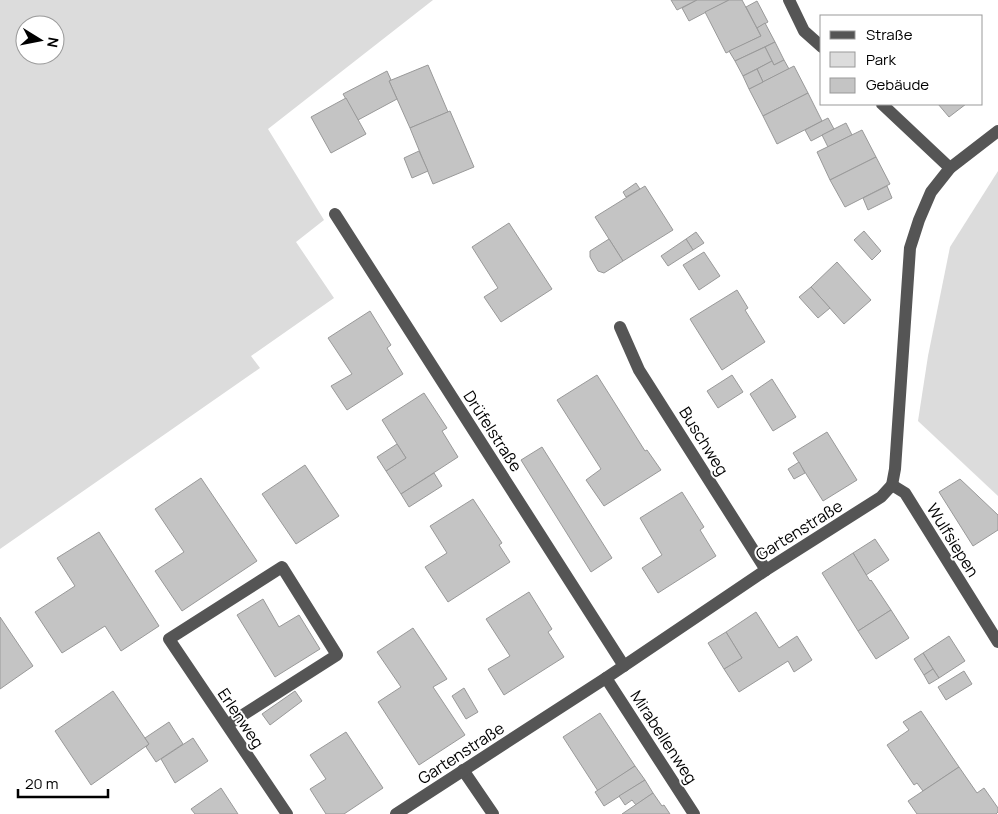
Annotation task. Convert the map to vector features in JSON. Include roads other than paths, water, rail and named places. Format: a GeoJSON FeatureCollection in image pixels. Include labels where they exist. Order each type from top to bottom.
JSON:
{"type":"FeatureCollection","features":[{"type":"Feature","properties":{"kind":"street"},"geometry":{"type":"LineString","coordinates":[[789,0],[804,31],[820,45]]}},
{"type":"Feature","properties":{"kind":"street"},"geometry":{"type":"LineString","coordinates":[[883,105],[950,168]]}},
{"type":"Feature","properties":{"kind":"street"},"geometry":{"type":"LineString","coordinates":[[892,485],[895,469],[910,248],[931,192],[950,168],[998,131]]}},
{"type":"Feature","properties":{"kind":"street","name":"Drüfelstraße"},"geometry":{"type":"LineString","coordinates":[[335,214],[624,666]]}},
{"type":"Feature","properties":{"kind":"street","name":"Buschweg"},"geometry":{"type":"LineString","coordinates":[[620,327],[639,370],[766,570]]}},
{"type":"Feature","properties":{"kind":"street","name":"Gartenstraße"},"geometry":{"type":"LineString","coordinates":[[396,814],[606,678],[766,570],[881,497],[892,485]]}},
{"type":"Feature","properties":{"kind":"street","name":"Wulfsiepen"},"geometry":{"type":"LineString","coordinates":[[892,485],[905,493],[998,642]]}},
{"type":"Feature","properties":{"kind":"street","name":"Erlenweg"},"geometry":{"type":"LineString","coordinates":[[227,725],[337,655],[282,567],[169,639],[287,814]]}},
{"type":"Feature","properties":{"kind":"street","name":"Mirabellenweg"},"geometry":{"type":"LineString","coordinates":[[606,678],[694,814]]}},
{"type":"Feature","properties":{"kind":"street"},"geometry":{"type":"LineString","coordinates":[[463,770],[493,814]]}}]}
